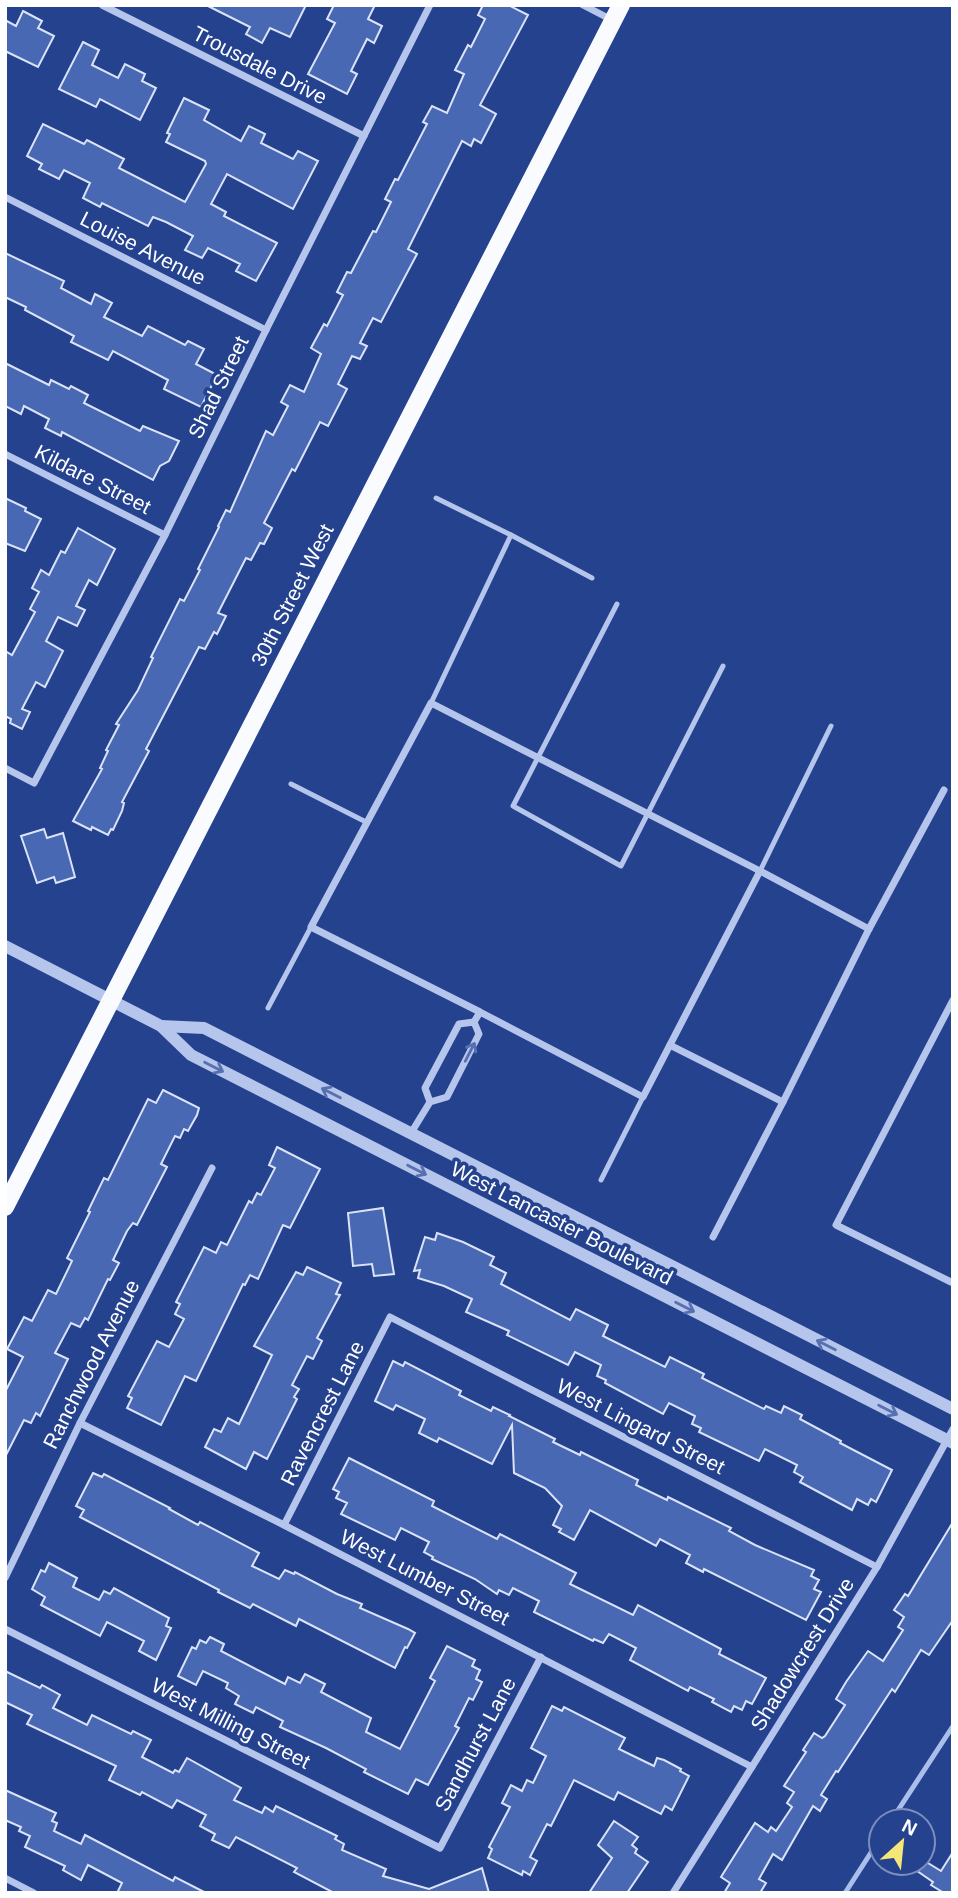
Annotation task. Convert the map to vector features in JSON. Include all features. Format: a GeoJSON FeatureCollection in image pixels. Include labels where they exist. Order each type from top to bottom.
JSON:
{"type":"FeatureCollection","features":[{"type":"Feature","properties":{"kind":"main road","name":"30th Street West"},"geometry":{"type":"LineString","coordinates":[[5,1207],[617,13]]}},
{"type":"Feature","properties":{"kind":"street","name":"Trousdale Drive"},"geometry":{"type":"LineString","coordinates":[[102,5],[364,136]]}},
{"type":"Feature","properties":{"kind":"street","name":"Shad Street"},"geometry":{"type":"LineString","coordinates":[[5,768],[34,783],[165,535],[430,5]]}},
{"type":"Feature","properties":{"kind":"street"},"geometry":{"type":"LineString","coordinates":[[583,5],[617,13]]}},
{"type":"Feature","properties":{"kind":"street","name":"Louise Avenue"},"geometry":{"type":"LineString","coordinates":[[5,197],[266,330]]}},
{"type":"Feature","properties":{"kind":"street","name":"Kildare Street"},"geometry":{"type":"LineString","coordinates":[[5,454],[165,535]]}},
{"type":"Feature","properties":{"kind":"street"},"geometry":{"type":"LineString","coordinates":[[760,872],[643,1097],[311,927],[431,703],[649,814],[760,872],[869,929]]}},
{"type":"Feature","properties":{"kind":"street"},"geometry":{"type":"LineString","coordinates":[[713,1237],[869,929],[944,790]]}},
{"type":"Feature","properties":{"kind":"street","name":"West Lancaster Boulevard"},"geometry":{"type":"LineString","coordinates":[[5,946],[161,1026],[191,1055],[951,1438]]}},
{"type":"Feature","properties":{"kind":"street"},"geometry":{"type":"LineString","coordinates":[[953,1000],[836,1225],[953,1283]]}},
{"type":"Feature","properties":{"kind":"street"},"geometry":{"type":"LineString","coordinates":[[474,1022],[480,1012]]}},
{"type":"Feature","properties":{"kind":"street"},"geometry":{"type":"LineString","coordinates":[[411,1133],[430,1102],[447,1097],[479,1034],[474,1022]]}},
{"type":"Feature","properties":{"kind":"street"},"geometry":{"type":"LineString","coordinates":[[430,1102],[425,1088],[459,1024],[474,1022]]}},
{"type":"Feature","properties":{"kind":"street","name":"West Lancaster Boulevard"},"geometry":{"type":"LineString","coordinates":[[161,1026],[204,1028],[953,1409]]}},
{"type":"Feature","properties":{"kind":"street"},"geometry":{"type":"LineString","coordinates":[[670,1045],[783,1102]]}},
{"type":"Feature","properties":{"kind":"street","name":"Ranchwood Avenue"},"geometry":{"type":"LineString","coordinates":[[5,1578],[80,1423],[212,1168]]}},
{"type":"Feature","properties":{"kind":"street","name":"Ravencrest Lane"},"geometry":{"type":"LineString","coordinates":[[284,1525],[390,1317]]}},
{"type":"Feature","properties":{"kind":"street","name":"West Lingard Street"},"geometry":{"type":"LineString","coordinates":[[390,1317],[877,1567]]}},
{"type":"Feature","properties":{"kind":"street","name":"West Lumber Street"},"geometry":{"type":"LineString","coordinates":[[80,1423],[284,1525],[752,1767]]}},
{"type":"Feature","properties":{"kind":"street","name":"Shadowcrest Drive"},"geometry":{"type":"LineString","coordinates":[[673,1893],[877,1567],[951,1438]]}},
{"type":"Feature","properties":{"kind":"street","name":"West Milling Street"},"geometry":{"type":"LineString","coordinates":[[5,1629],[440,1848]]}},
{"type":"Feature","properties":{"kind":"street","name":"Sandhurst Lane"},"geometry":{"type":"LineString","coordinates":[[440,1848],[541,1657]]}},
{"type":"Feature","properties":{"kind":"street"},"geometry":{"type":"LineString","coordinates":[[5,1878],[34,1893]]}},
{"type":"Feature","properties":{"kind":"lane"},"geometry":{"type":"LineString","coordinates":[[436,498],[592,578]]}},
{"type":"Feature","properties":{"kind":"lane"},"geometry":{"type":"LineString","coordinates":[[431,703],[511,535]]}},
{"type":"Feature","properties":{"kind":"lane"},"geometry":{"type":"LineString","coordinates":[[617,604],[513,806],[621,866],[723,666]]}},
{"type":"Feature","properties":{"kind":"lane"},"geometry":{"type":"LineString","coordinates":[[760,872],[831,726]]}},
{"type":"Feature","properties":{"kind":"lane"},"geometry":{"type":"LineString","coordinates":[[291,784],[366,822]]}},
{"type":"Feature","properties":{"kind":"lane"},"geometry":{"type":"LineString","coordinates":[[268,1008],[311,927]]}},
{"type":"Feature","properties":{"kind":"lane"},"geometry":{"type":"LineString","coordinates":[[601,1180],[643,1097]]}},
{"type":"Feature","properties":{"kind":"building"},"geometry":{"type":"Polygon","coordinates":[[[206,5],[306,5],[290,37],[270,28],[262,43],[246,34],[250,27],[206,5]]]}},
{"type":"Feature","properties":{"kind":"building"},"geometry":{"type":"Polygon","coordinates":[[[334,5],[375,5],[368,19],[382,26],[374,43],[367,39],[351,71],[357,74],[347,94],[308,74],[335,23],[327,19],[334,5]]]}},
{"type":"Feature","properties":{"kind":"building"},"geometry":{"type":"Polygon","coordinates":[[[483,5],[508,5],[528,15],[480,105],[496,114],[481,143],[474,139],[471,146],[462,141],[408,249],[417,254],[381,322],[373,318],[360,343],[367,346],[360,359],[352,356],[338,384],[347,389],[328,426],[320,422],[295,471],[292,469],[264,523],[272,528],[251,560],[246,558],[218,613],[226,616],[217,634],[214,632],[205,649],[199,647],[146,749],[149,751],[122,802],[122,811],[113,830],[111,829],[108,835],[92,827],[91,830],[73,821],[102,769],[100,768],[108,751],[106,750],[119,725],[116,724],[138,690],[180,599],[184,601],[200,570],[198,569],[226,510],[230,512],[266,431],[273,435],[288,406],[281,402],[290,385],[304,392],[321,354],[311,348],[324,324],[327,326],[343,295],[337,292],[347,272],[351,273],[391,202],[385,199],[427,124],[423,122],[432,106],[447,113],[464,74],[455,70],[468,45],[471,47],[485,19],[478,15],[483,5]]]}},
{"type":"Feature","properties":{"kind":"building"},"geometry":{"type":"Polygon","coordinates":[[[23,11],[42,21],[38,28],[54,36],[38,67],[5,51],[5,20],[16,26],[23,11]]]}},
{"type":"Feature","properties":{"kind":"building"},"geometry":{"type":"Polygon","coordinates":[[[83,42],[99,50],[92,65],[118,78],[125,64],[145,74],[142,81],[156,88],[140,120],[100,99],[96,107],[59,89],[83,42]]]}},
{"type":"Feature","properties":{"kind":"building"},"geometry":{"type":"Polygon","coordinates":[[[184,98],[209,110],[204,120],[241,141],[249,126],[265,134],[261,143],[293,159],[298,151],[318,161],[293,209],[227,174],[211,204],[226,212],[224,216],[277,243],[256,281],[236,271],[240,264],[208,248],[202,258],[185,250],[193,236],[166,222],[153,217],[148,226],[102,203],[100,207],[83,198],[90,183],[64,170],[59,179],[39,169],[42,164],[27,156],[43,124],[84,144],[87,140],[124,159],[119,168],[185,202],[206,164],[205,161],[166,142],[170,134],[167,133],[184,98]]]}},
{"type":"Feature","properties":{"kind":"building"},"geometry":{"type":"Polygon","coordinates":[[[5,253],[64,281],[61,288],[91,304],[95,294],[112,303],[104,317],[142,336],[148,326],[185,345],[188,341],[204,349],[196,364],[217,375],[201,407],[164,389],[168,380],[113,351],[108,360],[71,342],[74,336],[5,297],[5,253]]]}},
{"type":"Feature","properties":{"kind":"building"},"geometry":{"type":"Polygon","coordinates":[[[5,363],[49,385],[51,380],[69,389],[71,386],[88,395],[84,403],[140,431],[143,426],[179,441],[169,461],[160,466],[153,480],[62,432],[61,436],[45,428],[49,419],[24,406],[21,414],[5,406],[5,363]]]}},
{"type":"Feature","properties":{"kind":"building"},"geometry":{"type":"Polygon","coordinates":[[[5,498],[41,519],[25,551],[5,543],[5,498]]]}},
{"type":"Feature","properties":{"kind":"building"},"geometry":{"type":"Polygon","coordinates":[[[78,528],[115,549],[97,585],[89,580],[76,606],[85,610],[77,626],[58,617],[46,641],[63,651],[45,687],[36,682],[22,709],[30,712],[22,729],[10,723],[11,719],[5,716],[5,651],[12,655],[35,612],[30,609],[39,592],[32,588],[41,570],[49,575],[61,551],[65,553],[78,528]]]}},
{"type":"Feature","properties":{"kind":"building"},"geometry":{"type":"Polygon","coordinates":[[[44,829],[47,838],[63,833],[75,877],[56,883],[54,877],[37,883],[21,836],[44,829]]]}},
{"type":"Feature","properties":{"kind":"building"},"geometry":{"type":"Polygon","coordinates":[[[163,1090],[199,1108],[197,1115],[188,1131],[184,1129],[180,1138],[175,1136],[161,1164],[167,1167],[137,1225],[133,1223],[127,1231],[113,1260],[119,1263],[88,1320],[85,1318],[80,1327],[71,1323],[55,1353],[68,1359],[40,1416],[36,1413],[31,1423],[24,1420],[5,1457],[5,1392],[23,1357],[7,1349],[24,1317],[32,1321],[48,1290],[56,1294],[72,1261],[67,1258],[104,1178],[108,1180],[148,1099],[156,1103],[163,1090]]]}},
{"type":"Feature","properties":{"kind":"building"},"geometry":{"type":"Polygon","coordinates":[[[277,1147],[320,1169],[290,1228],[283,1225],[258,1279],[250,1275],[245,1285],[243,1284],[196,1381],[185,1376],[161,1425],[127,1408],[132,1398],[128,1396],[157,1341],[169,1347],[184,1319],[175,1314],[180,1304],[176,1302],[204,1247],[216,1253],[221,1242],[227,1245],[249,1201],[252,1203],[257,1193],[261,1195],[275,1168],[269,1165],[277,1147]]]}},
{"type":"Feature","properties":{"kind":"building"},"geometry":{"type":"Polygon","coordinates":[[[383,1208],[394,1274],[374,1276],[372,1264],[353,1266],[348,1213],[383,1208]]]}},
{"type":"Feature","properties":{"kind":"building"},"geometry":{"type":"Polygon","coordinates":[[[437,1233],[494,1257],[490,1265],[506,1273],[501,1284],[570,1320],[576,1309],[608,1325],[603,1336],[665,1367],[670,1357],[704,1374],[702,1378],[764,1409],[766,1406],[781,1413],[784,1406],[802,1415],[800,1419],[841,1441],[840,1443],[892,1470],[876,1502],[871,1499],[868,1505],[857,1499],[852,1510],[800,1482],[803,1477],[794,1472],[797,1465],[765,1449],[759,1461],[699,1432],[701,1428],[692,1424],[695,1416],[669,1403],[663,1414],[605,1383],[606,1380],[597,1376],[601,1365],[575,1352],[568,1365],[507,1335],[509,1331],[466,1312],[472,1299],[418,1278],[420,1270],[414,1271],[425,1237],[435,1240],[437,1233]]]}},
{"type":"Feature","properties":{"kind":"building"},"geometry":{"type":"Polygon","coordinates":[[[307,1267],[341,1283],[336,1294],[340,1295],[317,1338],[322,1341],[313,1359],[307,1356],[292,1385],[299,1389],[294,1397],[297,1399],[267,1459],[254,1452],[246,1469],[205,1447],[214,1429],[221,1432],[228,1418],[239,1424],[272,1355],[254,1346],[296,1272],[303,1275],[307,1267]]]}},
{"type":"Feature","properties":{"kind":"building"},"geometry":{"type":"Polygon","coordinates":[[[393,1361],[403,1366],[405,1362],[461,1391],[459,1395],[491,1411],[493,1407],[510,1415],[555,1439],[553,1442],[580,1455],[581,1452],[638,1480],[636,1485],[667,1500],[668,1497],[731,1528],[729,1531],[755,1545],[814,1570],[811,1576],[819,1580],[814,1589],[821,1592],[806,1620],[704,1569],[703,1572],[686,1563],[690,1555],[660,1539],[656,1546],[590,1510],[574,1540],[559,1532],[561,1529],[553,1525],[562,1506],[545,1488],[514,1473],[512,1425],[492,1464],[439,1438],[437,1442],[419,1433],[425,1419],[396,1405],[393,1410],[375,1401],[393,1361]]]}},
{"type":"Feature","properties":{"kind":"building"},"geometry":{"type":"Polygon","coordinates":[[[349,1458],[434,1501],[432,1506],[497,1539],[500,1534],[576,1573],[570,1584],[633,1615],[638,1605],[721,1649],[719,1654],[766,1678],[752,1704],[746,1701],[742,1710],[734,1706],[731,1712],[712,1702],[714,1699],[690,1687],[688,1691],[630,1660],[636,1648],[609,1634],[603,1643],[594,1639],[593,1641],[534,1612],[539,1601],[513,1588],[509,1595],[499,1590],[497,1594],[475,1579],[432,1559],[433,1557],[424,1552],[429,1542],[401,1528],[395,1540],[341,1514],[347,1503],[336,1498],[339,1492],[333,1489],[349,1458]]]}},
{"type":"Feature","properties":{"kind":"building"},"geometry":{"type":"Polygon","coordinates":[[[93,1473],[102,1477],[104,1474],[198,1525],[200,1522],[259,1553],[252,1566],[279,1579],[285,1570],[294,1574],[295,1572],[362,1604],[360,1608],[415,1633],[395,1668],[299,1619],[296,1626],[253,1604],[250,1608],[80,1517],[84,1510],[76,1506],[93,1473]]]}},
{"type":"Feature","properties":{"kind":"building"},"geometry":{"type":"Polygon","coordinates":[[[953,1522],[953,1620],[929,1655],[921,1650],[895,1692],[892,1689],[821,1795],[827,1799],[820,1811],[813,1806],[782,1860],[773,1854],[759,1879],[766,1883],[760,1893],[724,1893],[730,1883],[721,1877],[755,1823],[768,1832],[771,1827],[776,1831],[792,1807],[787,1803],[794,1792],[784,1786],[806,1752],[803,1750],[814,1733],[822,1738],[825,1736],[845,1705],[836,1699],[846,1682],[868,1651],[883,1661],[903,1630],[898,1627],[904,1617],[894,1610],[905,1594],[908,1596],[953,1522]]]}},
{"type":"Feature","properties":{"kind":"building"},"geometry":{"type":"Polygon","coordinates":[[[49,1563],[77,1578],[73,1587],[99,1600],[104,1591],[110,1594],[114,1588],[169,1618],[166,1626],[171,1628],[156,1660],[139,1651],[144,1641],[107,1622],[100,1636],[41,1605],[45,1597],[32,1589],[41,1570],[45,1572],[49,1563]]]}},
{"type":"Feature","properties":{"kind":"building"},"geometry":{"type":"Polygon","coordinates":[[[210,1637],[224,1644],[221,1651],[285,1684],[288,1677],[300,1683],[305,1674],[325,1684],[321,1692],[371,1718],[366,1732],[400,1749],[435,1681],[430,1678],[447,1646],[475,1660],[472,1666],[480,1670],[476,1679],[482,1682],[473,1700],[469,1698],[455,1726],[459,1728],[428,1785],[416,1779],[408,1794],[364,1772],[366,1769],[326,1748],[280,1727],[283,1721],[256,1707],[253,1713],[235,1704],[239,1696],[226,1688],[228,1683],[203,1671],[196,1685],[178,1676],[192,1647],[196,1649],[200,1640],[206,1643],[210,1637]]]}},
{"type":"Feature","properties":{"kind":"building"},"geometry":{"type":"Polygon","coordinates":[[[5,1671],[60,1695],[53,1708],[87,1725],[92,1715],[131,1734],[133,1731],[151,1740],[142,1757],[173,1773],[175,1770],[179,1772],[187,1758],[241,1788],[234,1800],[262,1813],[265,1807],[273,1812],[276,1806],[337,1836],[335,1839],[344,1844],[342,1850],[386,1869],[383,1876],[429,1889],[482,1868],[489,1893],[334,1893],[294,1872],[297,1868],[236,1837],[229,1848],[212,1840],[215,1834],[200,1826],[206,1815],[177,1800],[172,1808],[142,1792],[140,1795],[109,1780],[116,1766],[27,1724],[32,1715],[5,1702],[5,1671]]]}},
{"type":"Feature","properties":{"kind":"building"},"geometry":{"type":"Polygon","coordinates":[[[552,1706],[562,1711],[564,1707],[625,1738],[619,1749],[654,1766],[657,1758],[664,1760],[689,1776],[672,1810],[665,1806],[661,1814],[618,1792],[614,1800],[574,1780],[551,1826],[547,1824],[530,1857],[537,1861],[530,1875],[523,1871],[522,1875],[488,1858],[492,1849],[489,1847],[510,1807],[502,1803],[511,1785],[522,1791],[527,1780],[533,1783],[546,1756],[531,1748],[552,1706]]]}},
{"type":"Feature","properties":{"kind":"building"},"geometry":{"type":"Polygon","coordinates":[[[5,1790],[56,1813],[52,1821],[57,1823],[54,1831],[81,1844],[85,1835],[173,1881],[175,1877],[206,1893],[117,1893],[122,1883],[88,1865],[81,1880],[63,1870],[65,1866],[25,1847],[30,1836],[19,1831],[21,1827],[5,1820],[5,1790]]]}},
{"type":"Feature","properties":{"kind":"building"},"geometry":{"type":"Polygon","coordinates":[[[614,1821],[638,1837],[632,1845],[637,1849],[635,1853],[648,1862],[627,1893],[589,1893],[612,1858],[598,1845],[614,1821]]]}},
{"type":"Feature","properties":{"kind":"building"},"geometry":{"type":"Polygon","coordinates":[[[953,1852],[953,1893],[944,1893],[931,1885],[933,1882],[926,1877],[937,1877],[937,1869],[941,1871],[953,1852]]]}},
{"type":"Feature","properties":{"kind":"waterway"},"geometry":{"type":"LineString","coordinates":[[900,1807],[953,1726]]}},
{"type":"Feature","properties":{"kind":"waterway"},"geometry":{"type":"LineString","coordinates":[[845,1893],[867,1859]]}}]}
